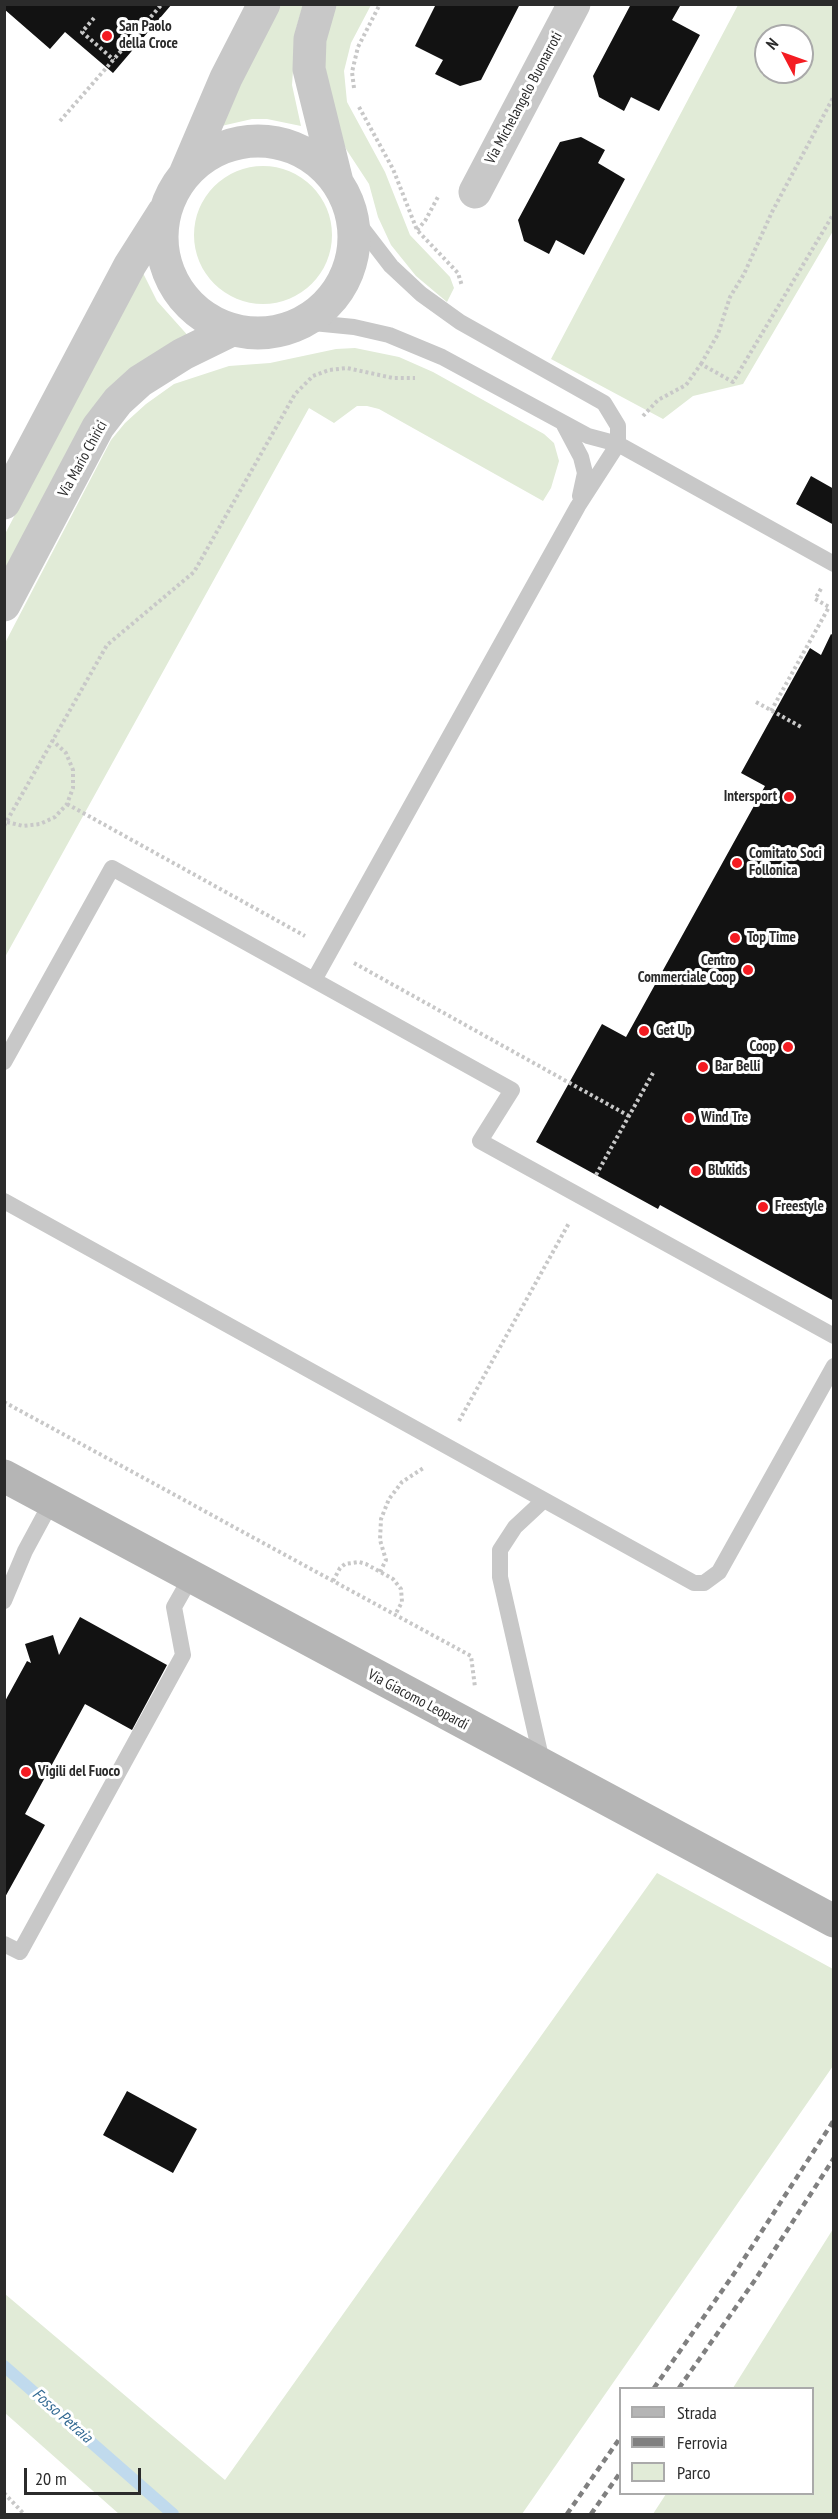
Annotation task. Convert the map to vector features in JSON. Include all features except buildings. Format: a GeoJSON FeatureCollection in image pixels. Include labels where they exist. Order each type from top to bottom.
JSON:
{"type":"FeatureCollection","features":[{"type":"Feature","properties":{"kind":"main road","name":"Via Giacomo Leopardi"},"geometry":{"type":"LineString","coordinates":[[4,1476],[834,1922]]}},
{"type":"Feature","properties":{"kind":"street","name":"Via Mario Chirici"},"geometry":{"type":"LineString","coordinates":[[4,503],[130,265],[183,177],[226,78],[264,4]]}},
{"type":"Feature","properties":{"kind":"street","name":"Via Mario Chirici"},"geometry":{"type":"LineString","coordinates":[[167,206],[162,244],[173,282],[184,298],[198,312],[213,322],[232,330],[268,332],[286,329],[303,322],[320,310],[335,294],[352,256],[353,235],[351,214],[338,184],[309,69],[310,39],[320,4]]}},
{"type":"Feature","properties":{"kind":"street","name":"Via Michelangelo Buonarroti"},"geometry":{"type":"LineString","coordinates":[[475,192],[574,4]]}},
{"type":"Feature","properties":{"kind":"street","name":"Via Mario Chirici"},"geometry":{"type":"LineString","coordinates":[[183,177],[196,164],[227,147],[262,141],[289,147],[313,158],[338,184]]}},
{"type":"Feature","properties":{"kind":"street","name":"Via Mario Chirici"},"geometry":{"type":"LineString","coordinates":[[4,605],[98,427],[118,401],[140,381],[183,354],[232,330]]}},
{"type":"Feature","properties":{"kind":"lane"},"geometry":{"type":"LineString","coordinates":[[314,980],[578,506],[618,444],[618,426],[613,414],[604,403],[460,322],[421,294],[391,266],[351,214]]}},
{"type":"Feature","properties":{"kind":"lane"},"geometry":{"type":"LineString","coordinates":[[303,322],[354,327],[389,335],[442,357],[588,436],[618,444],[834,564]]}},
{"type":"Feature","properties":{"kind":"lane"},"geometry":{"type":"LineString","coordinates":[[563,423],[577,446],[585,473],[578,506]]}},
{"type":"Feature","properties":{"kind":"lane"},"geometry":{"type":"LineString","coordinates":[[4,1062],[112,868],[512,1090],[480,1141],[834,1336]]}},
{"type":"Feature","properties":{"kind":"lane"},"geometry":{"type":"LineString","coordinates":[[4,1201],[694,1582],[704,1583],[719,1572],[834,1366]]}},
{"type":"Feature","properties":{"kind":"lane"},"geometry":{"type":"LineString","coordinates":[[543,1767],[500,1577],[500,1551],[515,1527],[544,1500]]}},
{"type":"Feature","properties":{"kind":"lane"},"geometry":{"type":"LineString","coordinates":[[4,1601],[25,1551],[52,1502]]}},
{"type":"Feature","properties":{"kind":"lane"},"geometry":{"type":"LineString","coordinates":[[4,1944],[20,1952],[183,1655],[174,1607],[191,1577]]}},
{"type":"Feature","properties":{"kind":"path"},"geometry":{"type":"LineString","coordinates":[[60,121],[162,4]]}},
{"type":"Feature","properties":{"kind":"path"},"geometry":{"type":"LineString","coordinates":[[354,91],[352,72],[358,47],[380,4]]}},
{"type":"Feature","properties":{"kind":"path"},"geometry":{"type":"LineString","coordinates":[[94,18],[82,32],[114,60]]}},
{"type":"Feature","properties":{"kind":"path"},"geometry":{"type":"LineString","coordinates":[[649,409],[658,400],[686,385],[701,364],[718,334],[730,297],[744,274],[772,212],[834,96]]}},
{"type":"Feature","properties":{"kind":"path"},"geometry":{"type":"LineString","coordinates":[[356,100],[393,169],[417,230],[458,273],[462,286]]}},
{"type":"Feature","properties":{"kind":"path"},"geometry":{"type":"LineString","coordinates":[[701,364],[733,382],[834,213]]}},
{"type":"Feature","properties":{"kind":"path"},"geometry":{"type":"LineString","coordinates":[[417,230],[425,221]]}},
{"type":"Feature","properties":{"kind":"path"},"geometry":{"type":"LineString","coordinates":[[52,740],[66,753],[73,770],[73,788],[67,804],[55,817],[40,824],[23,826],[6,824],[52,740],[107,645],[194,572],[295,394],[313,376],[329,370],[347,368],[393,378],[415,378]]}},
{"type":"Feature","properties":{"kind":"path"},"geometry":{"type":"LineString","coordinates":[[771,711],[829,607],[815,599]]}},
{"type":"Feature","properties":{"kind":"path"},"geometry":{"type":"LineString","coordinates":[[756,702],[803,728]]}},
{"type":"Feature","properties":{"kind":"path"},"geometry":{"type":"LineString","coordinates":[[596,1175],[652,1073]]}},
{"type":"Feature","properties":{"kind":"path"},"geometry":{"type":"LineString","coordinates":[[569,1083],[628,1116]]}},
{"type":"Feature","properties":{"kind":"path"},"geometry":{"type":"LineString","coordinates":[[380,1572],[386,1560],[380,1539],[381,1518],[389,1499],[402,1482],[433,1464],[583,1198]]}},
{"type":"Feature","properties":{"kind":"path"},"geometry":{"type":"LineString","coordinates":[[4,1402],[471,1656],[480,1733]]}},
{"type":"Feature","properties":{"kind":"path"},"geometry":{"type":"LineString","coordinates":[[333,1581],[340,1568],[352,1562],[359,1562],[393,1579],[401,1589],[402,1602],[395,1615]]}},
{"type":"Feature","properties":{"kind":"path"},"geometry":{"type":"LineString","coordinates":[[4,2493],[24,2514]]}},
{"type":"Feature","properties":{"kind":"green space"},"geometry":{"type":"Polygon","coordinates":[[[281,5],[303,5],[296,29],[292,85],[301,126],[267,119],[252,119],[217,127],[281,5]]]}},
{"type":"Feature","properties":{"kind":"green space"},"geometry":{"type":"Polygon","coordinates":[[[336,5],[371,5],[351,43],[344,71],[347,102],[385,172],[410,235],[450,277],[454,288],[447,302],[416,276],[391,245],[378,217],[369,184],[346,149],[328,105],[324,52],[329,25],[336,5]]]}},
{"type":"Feature","properties":{"kind":"green space"},"geometry":{"type":"Polygon","coordinates":[[[738,5],[833,5],[833,231],[743,384],[693,396],[663,419],[551,359],[738,5]]]}},
{"type":"Feature","properties":{"kind":"green space"},"geometry":{"type":"Polygon","coordinates":[[[263,166],[290,171],[302,177],[312,186],[321,196],[327,208],[332,235],[327,262],[321,274],[312,284],[302,293],[290,299],[263,304],[236,299],[224,293],[214,284],[205,274],[199,262],[194,235],[199,208],[205,196],[214,186],[224,177],[236,171],[263,166]]]}},
{"type":"Feature","properties":{"kind":"green space"},"geometry":{"type":"Polygon","coordinates":[[[142,271],[157,301],[191,339],[166,348],[5,574],[5,534],[142,271]]]}},
{"type":"Feature","properties":{"kind":"green space"},"geometry":{"type":"Polygon","coordinates":[[[355,348],[399,357],[433,372],[544,434],[554,443],[559,461],[551,488],[543,501],[379,409],[357,406],[334,423],[309,408],[5,957],[5,643],[111,440],[125,423],[146,404],[174,384],[229,366],[270,363],[336,349],[355,348]]]}},
{"type":"Feature","properties":{"kind":"green space"},"geometry":{"type":"Polygon","coordinates":[[[657,1873],[833,1969],[833,2066],[522,2514],[119,2514],[5,2413],[5,2294],[225,2480],[657,1873]]]}},
{"type":"Feature","properties":{"kind":"green space"},"geometry":{"type":"Polygon","coordinates":[[[833,2229],[833,2514],[653,2514],[665,2495],[814,2495],[814,2387],[734,2387],[833,2229]]]}},
{"type":"Feature","properties":{"kind":"waterway","name":"Fosso Petraia"},"geometry":{"type":"LineString","coordinates":[[4,2366],[173,2514]]}},
{"type":"Feature","properties":{"kind":"railway"},"geometry":{"type":"LineString","coordinates":[[655,2387],[738,2268],[834,2120]]}},
{"type":"Feature","properties":{"kind":"railway"},"geometry":{"type":"LineString","coordinates":[[680,2387],[755,2280],[834,2158]]}},
{"type":"Feature","properties":{"kind":"railway"},"geometry":{"type":"LineString","coordinates":[[567,2514],[619,2439]]}},
{"type":"Feature","properties":{"kind":"railway"},"geometry":{"type":"LineString","coordinates":[[591,2514],[619,2474]]}},
{"type":"Feature","properties":{"kind":"place","name":"San Paolo della Croce"},"geometry":{"type":"Point","coordinates":[107,36]}},
{"type":"Feature","properties":{"kind":"place","name":"Intersport"},"geometry":{"type":"Point","coordinates":[789,797]}},
{"type":"Feature","properties":{"kind":"place","name":"Comitato Soci Follonica"},"geometry":{"type":"Point","coordinates":[737,863]}},
{"type":"Feature","properties":{"kind":"place","name":"Top Time"},"geometry":{"type":"Point","coordinates":[735,938]}},
{"type":"Feature","properties":{"kind":"place","name":"Centro Commerciale Coop"},"geometry":{"type":"Point","coordinates":[748,970]}},
{"type":"Feature","properties":{"kind":"place","name":"Get Up"},"geometry":{"type":"Point","coordinates":[644,1031]}},
{"type":"Feature","properties":{"kind":"place","name":"Coop"},"geometry":{"type":"Point","coordinates":[788,1047]}},
{"type":"Feature","properties":{"kind":"place","name":"Bar Belli"},"geometry":{"type":"Point","coordinates":[703,1067]}},
{"type":"Feature","properties":{"kind":"place","name":"Wind Tre"},"geometry":{"type":"Point","coordinates":[689,1118]}},
{"type":"Feature","properties":{"kind":"place","name":"Blukids"},"geometry":{"type":"Point","coordinates":[696,1171]}},
{"type":"Feature","properties":{"kind":"place","name":"Freestyle"},"geometry":{"type":"Point","coordinates":[763,1207]}},
{"type":"Feature","properties":{"kind":"place","name":"Vigili del Fuoco"},"geometry":{"type":"Point","coordinates":[26,1772]}}]}
